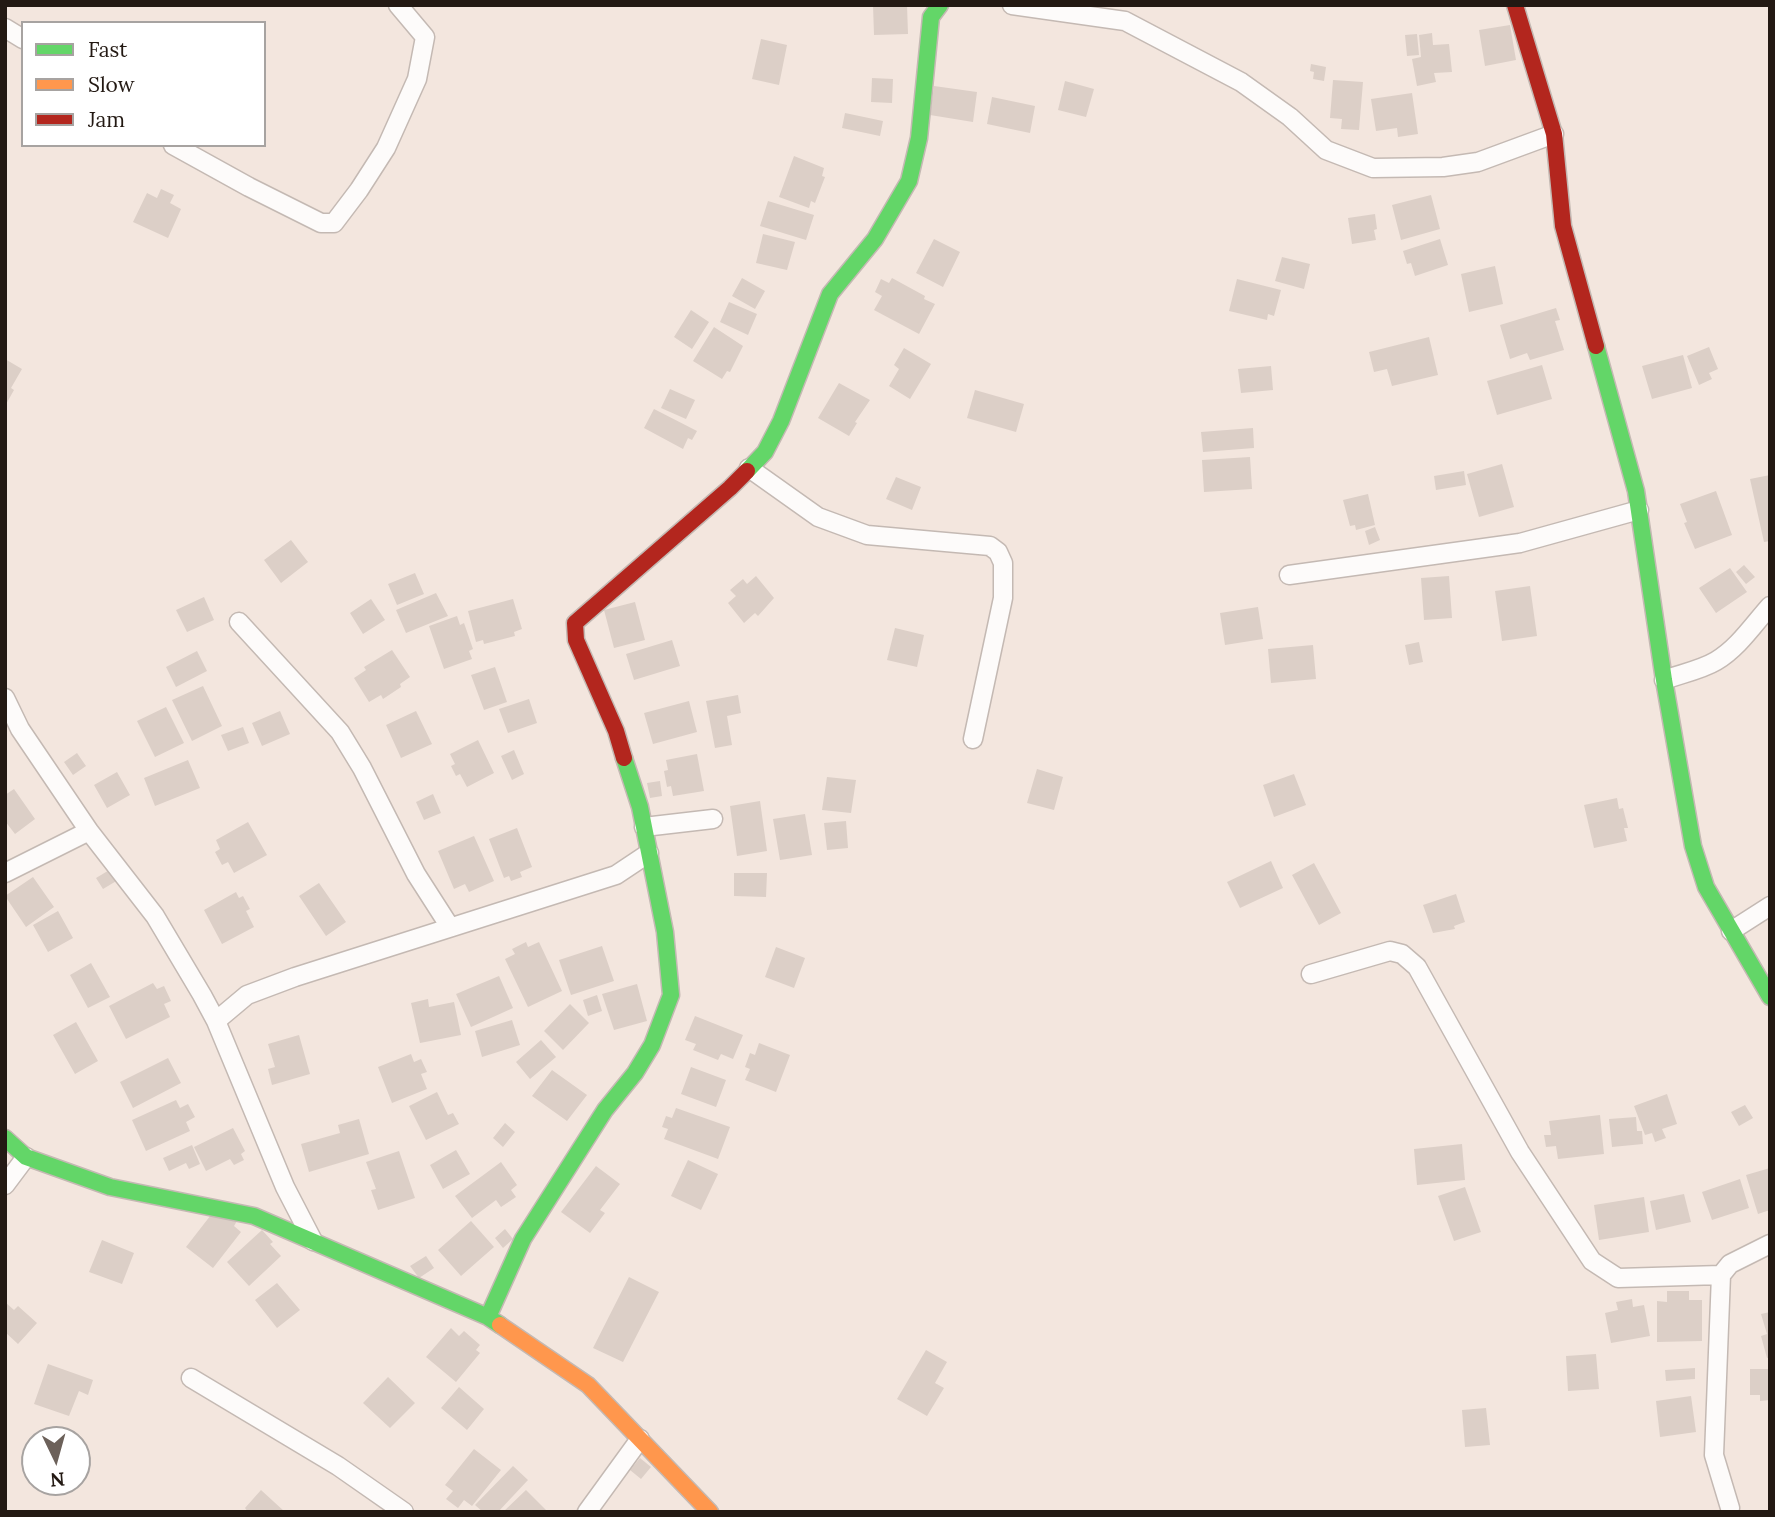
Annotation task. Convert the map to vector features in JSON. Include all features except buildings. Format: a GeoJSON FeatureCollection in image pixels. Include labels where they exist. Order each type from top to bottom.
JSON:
{"type":"FeatureCollection","features":[{"type":"Feature","properties":{"kind":"street"},"geometry":{"type":"LineString","coordinates":[[177,147],[321,223],[334,223],[386,148],[417,79],[425,37],[398,5]]}},
{"type":"Feature","properties":{"kind":"street"},"geometry":{"type":"LineString","coordinates":[[488,1317],[523,1239],[605,1110],[635,1073],[652,1045],[671,995],[665,932],[640,807],[616,731],[576,640],[575,623],[730,488],[765,452],[782,421],[830,294],[875,239],[909,181],[919,138],[931,17],[940,5]]}},
{"type":"Feature","properties":{"kind":"street"},"geometry":{"type":"LineString","coordinates":[[1012,5],[1125,20],[1241,82],[1290,117],[1326,150],[1373,168],[1443,167],[1478,162],[1554,134]]}},
{"type":"Feature","properties":{"kind":"street"},"geometry":{"type":"LineString","coordinates":[[1515,5],[1554,134],[1563,226],[1636,491],[1664,680],[1693,846],[1706,887],[1770,997]]}},
{"type":"Feature","properties":{"kind":"street"},"geometry":{"type":"LineString","coordinates":[[5,28],[21,38]]}},
{"type":"Feature","properties":{"kind":"street"},"geometry":{"type":"LineString","coordinates":[[749,468],[818,517],[867,535],[990,546],[998,552],[1003,563],[1003,598],[973,739]]}},
{"type":"Feature","properties":{"kind":"street"},"geometry":{"type":"LineString","coordinates":[[1289,575],[1520,543],[1639,510]]}},
{"type":"Feature","properties":{"kind":"street"},"geometry":{"type":"LineString","coordinates":[[1664,680],[1713,663],[1739,642],[1770,606]]}},
{"type":"Feature","properties":{"kind":"street"},"geometry":{"type":"LineString","coordinates":[[239,622],[340,732],[362,768],[416,874],[450,927]]}},
{"type":"Feature","properties":{"kind":"street"},"geometry":{"type":"LineString","coordinates":[[5,698],[20,729],[89,831],[155,916],[216,1021],[285,1187],[313,1241]]}},
{"type":"Feature","properties":{"kind":"street"},"geometry":{"type":"LineString","coordinates":[[644,827],[713,820]]}},
{"type":"Feature","properties":{"kind":"street"},"geometry":{"type":"LineString","coordinates":[[5,873],[89,831]]}},
{"type":"Feature","properties":{"kind":"street"},"geometry":{"type":"LineString","coordinates":[[216,1021],[247,995],[295,977],[616,875],[649,853]]}},
{"type":"Feature","properties":{"kind":"street"},"geometry":{"type":"LineString","coordinates":[[1731,931],[1770,906]]}},
{"type":"Feature","properties":{"kind":"street"},"geometry":{"type":"LineString","coordinates":[[1311,974],[1390,951],[1402,954],[1417,967],[1520,1152],[1592,1261],[1618,1278],[1721,1275]]}},
{"type":"Feature","properties":{"kind":"street"},"geometry":{"type":"LineString","coordinates":[[5,1138],[26,1157],[110,1187],[254,1216],[488,1317],[588,1385],[710,1512]]}},
{"type":"Feature","properties":{"kind":"street"},"geometry":{"type":"LineString","coordinates":[[5,1185],[26,1157]]}},
{"type":"Feature","properties":{"kind":"street"},"geometry":{"type":"LineString","coordinates":[[1730,1508],[1714,1455],[1721,1275],[1730,1264],[1770,1244]]}},
{"type":"Feature","properties":{"kind":"street"},"geometry":{"type":"LineString","coordinates":[[191,1378],[338,1466],[404,1512]]}},
{"type":"Feature","properties":{"kind":"street"},"geometry":{"type":"LineString","coordinates":[[587,1512],[640,1439]]}},
{"type":"Feature","properties":{"kind":"traffic: fast"},"geometry":{"type":"LineString","coordinates":[[747,471],[765,452],[781,421],[830,294],[875,239],[909,181],[919,138],[931,17],[940,5]]}},
{"type":"Feature","properties":{"kind":"traffic: fast"},"geometry":{"type":"LineString","coordinates":[[1596,346],[1636,491],[1664,680],[1693,846],[1706,887],[1770,997]]}},
{"type":"Feature","properties":{"kind":"traffic: fast"},"geometry":{"type":"LineString","coordinates":[[488,1317],[523,1239],[605,1110],[635,1073],[652,1045],[671,995],[665,932],[640,807],[624,758]]}},
{"type":"Feature","properties":{"kind":"traffic: fast"},"geometry":{"type":"LineString","coordinates":[[5,1138],[26,1157],[110,1187],[254,1216],[488,1317],[500,1325]]}},
{"type":"Feature","properties":{"kind":"traffic: slow"},"geometry":{"type":"LineString","coordinates":[[500,1325],[588,1385],[710,1512]]}},
{"type":"Feature","properties":{"kind":"traffic: jam"},"geometry":{"type":"LineString","coordinates":[[1515,5],[1554,134],[1563,226],[1596,346]]}},
{"type":"Feature","properties":{"kind":"traffic: jam"},"geometry":{"type":"LineString","coordinates":[[624,758],[616,731],[576,640],[575,623],[747,471]]}}]}
